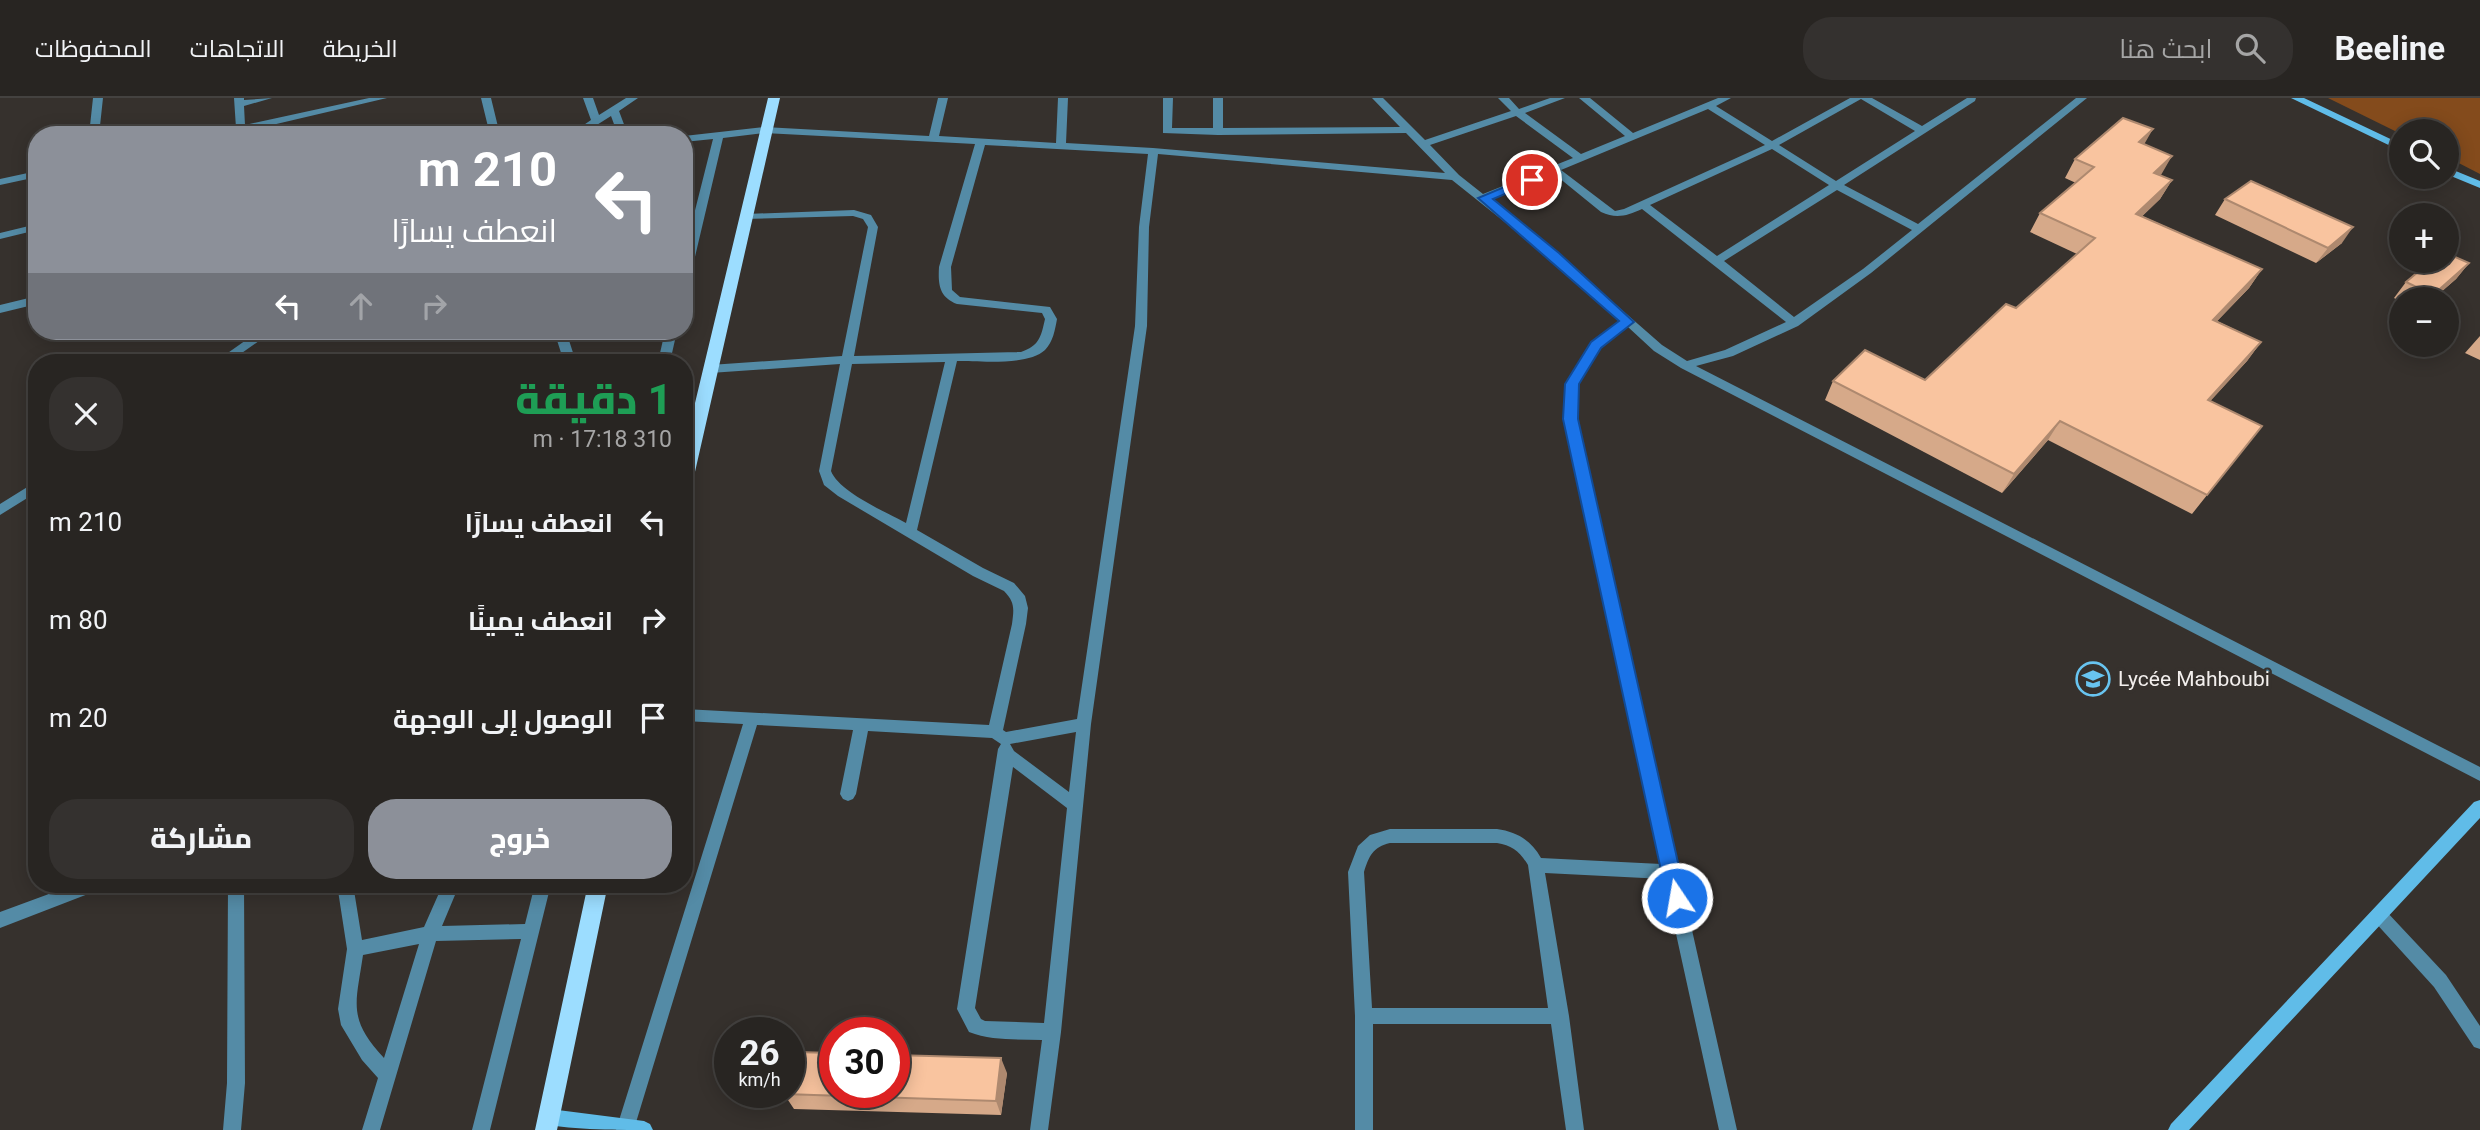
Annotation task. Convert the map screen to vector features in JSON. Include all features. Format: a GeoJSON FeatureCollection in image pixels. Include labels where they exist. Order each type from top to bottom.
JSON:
{"type":"FeatureCollection","features":[{"type":"Feature","properties":{"kind":"main road"},"geometry":{"type":"LineString","coordinates":[[693,445],[732,270],[747,217],[764,130],[774,98]]}},
{"type":"Feature","properties":{"kind":"main road"},"geometry":{"type":"LineString","coordinates":[[2296,98],[2389,142]]}},
{"type":"Feature","properties":{"kind":"main road"},"geometry":{"type":"LineString","coordinates":[[2459,176],[2480,185]]}},
{"type":"Feature","properties":{"kind":"main road"},"geometry":{"type":"LineString","coordinates":[[2177,1130],[2480,807]]}},
{"type":"Feature","properties":{"kind":"main road"},"geometry":{"type":"LineString","coordinates":[[596,893],[548,1124],[635,1129]]}},
{"type":"Feature","properties":{"kind":"street"},"geometry":{"type":"LineString","coordinates":[[95,126],[98,98]]}},
{"type":"Feature","properties":{"kind":"street"},"geometry":{"type":"LineString","coordinates":[[240,126],[239,101],[267,98]]}},
{"type":"Feature","properties":{"kind":"street"},"geometry":{"type":"LineString","coordinates":[[261,126],[343,102],[382,98]]}},
{"type":"Feature","properties":{"kind":"street"},"geometry":{"type":"LineString","coordinates":[[486,98],[493,126]]}},
{"type":"Feature","properties":{"kind":"street"},"geometry":{"type":"LineString","coordinates":[[588,98],[596,120]]}},
{"type":"Feature","properties":{"kind":"street"},"geometry":{"type":"LineString","coordinates":[[587,126],[633,98]]}},
{"type":"Feature","properties":{"kind":"street"},"geometry":{"type":"LineString","coordinates":[[933,140],[943,98]]}},
{"type":"Feature","properties":{"kind":"street"},"geometry":{"type":"LineString","coordinates":[[1061,146],[1063,98]]}},
{"type":"Feature","properties":{"kind":"street"},"geometry":{"type":"LineString","coordinates":[[1039,1130],[1052,1032],[1084,724],[1141,326],[1144,227],[1167,131],[1168,98]]}},
{"type":"Feature","properties":{"kind":"street"},"geometry":{"type":"LineString","coordinates":[[1218,98],[1218,132]]}},
{"type":"Feature","properties":{"kind":"street"},"geometry":{"type":"LineString","coordinates":[[1377,98],[1455,177],[1554,256],[1658,348],[1685,365],[2480,775]]}},
{"type":"Feature","properties":{"kind":"street"},"geometry":{"type":"LineString","coordinates":[[1503,98],[1517,112],[1581,159]]}},
{"type":"Feature","properties":{"kind":"street"},"geometry":{"type":"LineString","coordinates":[[1424,144],[1560,98]]}},
{"type":"Feature","properties":{"kind":"street"},"geometry":{"type":"LineString","coordinates":[[1584,98],[1631,136]]}},
{"type":"Feature","properties":{"kind":"street"},"geometry":{"type":"LineString","coordinates":[[1484,198],[1727,98]]}},
{"type":"Feature","properties":{"kind":"street"},"geometry":{"type":"LineString","coordinates":[[1556,170],[1609,212],[1619,214],[1772,145],[1857,98]]}},
{"type":"Feature","properties":{"kind":"street"},"geometry":{"type":"LineString","coordinates":[[1865,98],[1920,129]]}},
{"type":"Feature","properties":{"kind":"street"},"geometry":{"type":"LineString","coordinates":[[1685,365],[1729,353],[1794,323],[1867,271],[2082,98]]}},
{"type":"Feature","properties":{"kind":"street"},"geometry":{"type":"LineString","coordinates":[[1717,261],[1838,186],[1920,129],[1972,99]]}},
{"type":"Feature","properties":{"kind":"street"},"geometry":{"type":"LineString","coordinates":[[1708,105],[1838,186],[1919,229]]}},
{"type":"Feature","properties":{"kind":"street"},"geometry":{"type":"LineString","coordinates":[[614,110],[620,126]]}},
{"type":"Feature","properties":{"kind":"street"},"geometry":{"type":"LineString","coordinates":[[693,138],[764,130],[1160,152],[1455,177]]}},
{"type":"Feature","properties":{"kind":"street"},"geometry":{"type":"LineString","coordinates":[[1167,131],[1408,130]]}},
{"type":"Feature","properties":{"kind":"street"},"geometry":{"type":"LineString","coordinates":[[693,241],[719,135]]}},
{"type":"Feature","properties":{"kind":"street"},"geometry":{"type":"LineString","coordinates":[[710,369],[846,360],[1021,356],[1036,352],[1046,344],[1051,314],[1038,307],[957,300],[944,288],[945,267],[981,142]]}},
{"type":"Feature","properties":{"kind":"street"},"geometry":{"type":"LineString","coordinates":[[0,182],[28,176]]}},
{"type":"Feature","properties":{"kind":"street"},"geometry":{"type":"LineString","coordinates":[[1643,205],[1794,323]]}},
{"type":"Feature","properties":{"kind":"street"},"geometry":{"type":"LineString","coordinates":[[747,217],[828,212],[854,213],[867,218],[873,227],[825,471],[829,482],[910,533],[1009,587],[1018,596],[1021,608],[1019,624],[965,1009],[975,1026],[985,1029],[1052,1032]]}},
{"type":"Feature","properties":{"kind":"street"},"geometry":{"type":"LineString","coordinates":[[0,236],[28,229]]}},
{"type":"Feature","properties":{"kind":"street"},"geometry":{"type":"LineString","coordinates":[[0,309],[28,302]]}},
{"type":"Feature","properties":{"kind":"street"},"geometry":{"type":"LineString","coordinates":[[1627,322],[1596,345],[1572,384],[1570,419],[1728,1130]]}},
{"type":"Feature","properties":{"kind":"street"},"geometry":{"type":"LineString","coordinates":[[233,354],[254,340]]}},
{"type":"Feature","properties":{"kind":"street"},"geometry":{"type":"LineString","coordinates":[[910,533],[952,356]]}},
{"type":"Feature","properties":{"kind":"street"},"geometry":{"type":"LineString","coordinates":[[0,510],[28,492]]}},
{"type":"Feature","properties":{"kind":"street"},"geometry":{"type":"LineString","coordinates":[[693,715],[862,723],[1002,742],[1084,724]]}},
{"type":"Feature","properties":{"kind":"street"},"geometry":{"type":"LineString","coordinates":[[635,1129],[752,718]]}},
{"type":"Feature","properties":{"kind":"street"},"geometry":{"type":"LineString","coordinates":[[848,794],[862,723]]}},
{"type":"Feature","properties":{"kind":"street"},"geometry":{"type":"LineString","coordinates":[[1002,742],[1075,805]]}},
{"type":"Feature","properties":{"kind":"street"},"geometry":{"type":"LineString","coordinates":[[1364,1130],[1364,1016],[1356,872],[1363,850],[1373,839],[1390,836],[1510,837],[1531,852],[1536,865],[1560,1016],[1575,1130]]}},
{"type":"Feature","properties":{"kind":"street"},"geometry":{"type":"LineString","coordinates":[[1536,865],[1671,872]]}},
{"type":"Feature","properties":{"kind":"street"},"geometry":{"type":"LineString","coordinates":[[0,920],[70,893]]}},
{"type":"Feature","properties":{"kind":"street"},"geometry":{"type":"LineString","coordinates":[[232,1130],[236,1083],[236,893]]}},
{"type":"Feature","properties":{"kind":"street"},"geometry":{"type":"LineString","coordinates":[[346,893],[355,949],[347,1009],[350,1025],[368,1054],[386,1073]]}},
{"type":"Feature","properties":{"kind":"street"},"geometry":{"type":"LineString","coordinates":[[371,1130],[429,934],[448,893]]}},
{"type":"Feature","properties":{"kind":"street"},"geometry":{"type":"LineString","coordinates":[[481,1130],[541,893]]}},
{"type":"Feature","properties":{"kind":"street"},"geometry":{"type":"LineString","coordinates":[[2379,915],[2440,981],[2480,1041]]}},
{"type":"Feature","properties":{"kind":"street"},"geometry":{"type":"LineString","coordinates":[[355,949],[429,934],[532,931]]}},
{"type":"Feature","properties":{"kind":"street"},"geometry":{"type":"LineString","coordinates":[[1364,1016],[1560,1016]]}},
{"type":"Feature","properties":{"kind":"shaded area"},"geometry":{"type":"Polygon","coordinates":[[[2328,98],[2480,98],[2480,174],[2459,163],[2459,119],[2389,119],[2389,128],[2328,98]]]}},
{"type":"Feature","properties":{"kind":"building"},"geometry":{"type":"Polygon","coordinates":[[[2123,118],[2153,129],[2139,142],[2172,156],[2154,173],[2172,180],[2136,214],[2262,269],[2213,320],[2261,342],[2208,400],[2262,426],[2207,495],[2060,421],[2014,474],[1833,381],[1865,350],[1925,380],[2006,304],[2016,308],[2095,238],[2040,213],[2094,167],[2075,159],[2123,118]]]}},
{"type":"Feature","properties":{"kind":"building"},"geometry":{"type":"Polygon","coordinates":[[[2251,181],[2353,227],[2328,248],[2225,199],[2251,181]]]}},
{"type":"Feature","properties":{"kind":"building"},"geometry":{"type":"Polygon","coordinates":[[[2459,259],[2469,263],[2459,272],[2459,259]]]}},
{"type":"Feature","properties":{"kind":"building"},"geometry":{"type":"Polygon","coordinates":[[[2417,273],[2458,273],[2442,287],[2416,287],[2406,282],[2417,273]]]}},
{"type":"Feature","properties":{"kind":"building"},"geometry":{"type":"Polygon","coordinates":[[[805,1052],[819,1053],[819,1095],[805,1095],[805,1052]]]}},
{"type":"Feature","properties":{"kind":"building"},"geometry":{"type":"Polygon","coordinates":[[[910,1055],[1001,1058],[996,1101],[910,1098],[910,1055]]]}},
{"type":"Feature","properties":{"kind":"place","name":"Lycée Mahboubi"},"geometry":{"type":"Point","coordinates":[2093,679]}},
{"type":"Feature","properties":{"kind":"route"},"geometry":{"type":"LineString","coordinates":[[1532,180],[1484,198],[1627,322],[1596,345],[1572,384],[1570,419],[1677,898]]}}]}
